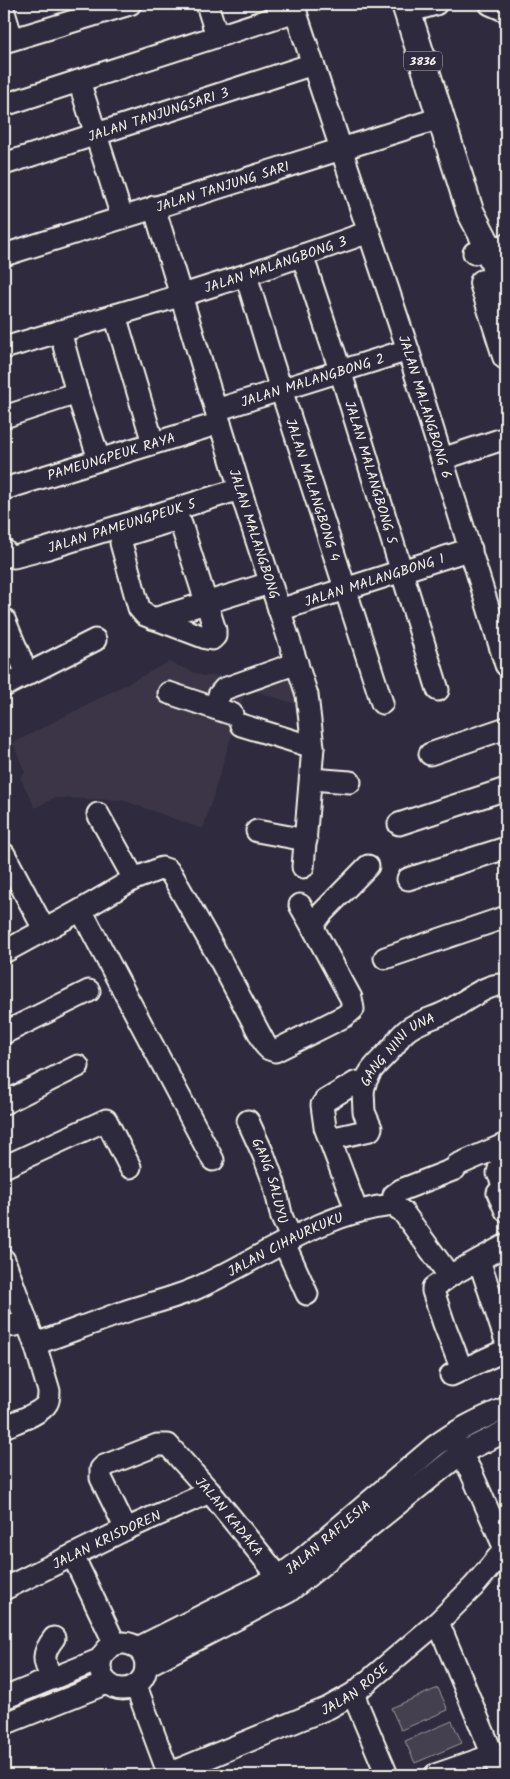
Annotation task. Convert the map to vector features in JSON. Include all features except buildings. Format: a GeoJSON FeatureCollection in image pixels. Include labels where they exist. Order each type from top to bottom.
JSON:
{"type":"FeatureCollection","features":[{"type":"Feature","properties":{"kind":"main road","name":"3836"},"geometry":{"type":"LineString","coordinates":[[407,8],[440,118]]}},
{"type":"Feature","properties":{"kind":"main road"},"geometry":{"type":"LineString","coordinates":[[440,118],[470,211],[490,248],[506,303]]}},
{"type":"Feature","properties":{"kind":"main road"},"geometry":{"type":"LineString","coordinates":[[490,248],[504,342]]}},
{"type":"Feature","properties":{"kind":"street"},"geometry":{"type":"LineString","coordinates":[[4,12],[8,41],[130,4]]}},
{"type":"Feature","properties":{"kind":"street"},"geometry":{"type":"LineString","coordinates":[[207,4],[217,36]]}},
{"type":"Feature","properties":{"kind":"street"},"geometry":{"type":"LineString","coordinates":[[407,8],[436,4]]}},
{"type":"Feature","properties":{"kind":"street"},"geometry":{"type":"LineString","coordinates":[[490,4],[506,11]]}},
{"type":"Feature","properties":{"kind":"street"},"geometry":{"type":"LineString","coordinates":[[4,105],[217,36],[295,7]]}},
{"type":"Feature","properties":{"kind":"street","name":"JALAN MALANGBONG 6"},"geometry":{"type":"LineString","coordinates":[[295,7],[408,350],[506,666]]}},
{"type":"Feature","properties":{"kind":"street","name":"JALAN TANJUNGSARI 3"},"geometry":{"type":"LineString","coordinates":[[4,164],[313,64]]}},
{"type":"Feature","properties":{"kind":"street"},"geometry":{"type":"LineString","coordinates":[[79,81],[122,217]]}},
{"type":"Feature","properties":{"kind":"street","name":"JALAN TANJUNG SARI"},"geometry":{"type":"LineString","coordinates":[[4,255],[440,118]]}},
{"type":"Feature","properties":{"kind":"street","name":"JALAN MALANGBONG"},"geometry":{"type":"LineString","coordinates":[[154,207],[240,489],[307,695],[313,747],[303,867]]}},
{"type":"Feature","properties":{"kind":"street","name":"JALAN MALANGBONG 3"},"geometry":{"type":"LineString","coordinates":[[4,348],[180,296],[369,232]]}},
{"type":"Feature","properties":{"kind":"street","name":"JALAN MALANGBONG 5"},"geometry":{"type":"LineString","coordinates":[[302,256],[340,370],[438,690]]}},
{"type":"Feature","properties":{"kind":"street","name":"JALAN MALANGBONG 4"},"geometry":{"type":"LineString","coordinates":[[246,275],[344,588],[382,702]]}},
{"type":"Feature","properties":{"kind":"street"},"geometry":{"type":"LineString","coordinates":[[115,315],[153,443]]}},
{"type":"Feature","properties":{"kind":"street"},"geometry":{"type":"LineString","coordinates":[[60,331],[77,394],[99,459]]}},
{"type":"Feature","properties":{"kind":"street","name":"JALAN MALANGBONG 2"},"geometry":{"type":"LineString","coordinates":[[218,416],[281,389],[408,350]]}},
{"type":"Feature","properties":{"kind":"street"},"geometry":{"type":"LineString","coordinates":[[4,417],[77,394]]}},
{"type":"Feature","properties":{"kind":"street","name":"PAMEUNGPEUK RAYA"},"geometry":{"type":"LineString","coordinates":[[4,489],[153,443],[218,416]]}},
{"type":"Feature","properties":{"kind":"street"},"geometry":{"type":"LineString","coordinates":[[442,459],[506,438]]}},
{"type":"Feature","properties":{"kind":"street","name":"JALAN PAMEUNGPEUK 5"},"geometry":{"type":"LineString","coordinates":[[4,550],[9,556],[14,557],[45,549],[240,489]]}},
{"type":"Feature","properties":{"kind":"street"},"geometry":{"type":"LineString","coordinates":[[171,521],[181,524],[208,607],[215,636],[212,639],[145,615],[139,608],[121,543],[122,539],[126,535],[171,521]]}},
{"type":"Feature","properties":{"kind":"street","name":"JALAN MALANGBONG 1"},"geometry":{"type":"LineString","coordinates":[[154,619],[274,595],[344,588],[471,549]]}},
{"type":"Feature","properties":{"kind":"street"},"geometry":{"type":"LineString","coordinates":[[4,619],[27,674]]}},
{"type":"Feature","properties":{"kind":"street"},"geometry":{"type":"LineString","coordinates":[[4,686],[95,640]]}},
{"type":"Feature","properties":{"kind":"street"},"geometry":{"type":"LineString","coordinates":[[229,716],[219,695],[224,689],[297,663]]}},
{"type":"Feature","properties":{"kind":"street"},"geometry":{"type":"LineString","coordinates":[[170,693],[313,747]]}},
{"type":"Feature","properties":{"kind":"street"},"geometry":{"type":"LineString","coordinates":[[430,754],[506,728]]}},
{"type":"Feature","properties":{"kind":"street"},"geometry":{"type":"LineString","coordinates":[[311,779],[350,782]]}},
{"type":"Feature","properties":{"kind":"street"},"geometry":{"type":"LineString","coordinates":[[399,824],[506,789]]}},
{"type":"Feature","properties":{"kind":"street"},"geometry":{"type":"LineString","coordinates":[[98,814],[134,879]]}},
{"type":"Feature","properties":{"kind":"street"},"geometry":{"type":"LineString","coordinates":[[258,831],[306,840]]}},
{"type":"Feature","properties":{"kind":"street"},"geometry":{"type":"LineString","coordinates":[[408,879],[506,848]]}},
{"type":"Feature","properties":{"kind":"street"},"geometry":{"type":"LineString","coordinates":[[4,854],[44,929]]}},
{"type":"Feature","properties":{"kind":"street"},"geometry":{"type":"LineString","coordinates":[[312,926],[321,914],[368,866]]}},
{"type":"Feature","properties":{"kind":"street"},"geometry":{"type":"LineString","coordinates":[[4,952],[134,879],[156,869],[168,870],[222,963],[266,1046],[275,1051],[345,1016],[353,1008],[351,998],[300,904]]}},
{"type":"Feature","properties":{"kind":"street"},"geometry":{"type":"LineString","coordinates":[[80,910],[213,1160]]}},
{"type":"Feature","properties":{"kind":"street"},"geometry":{"type":"LineString","coordinates":[[385,958],[506,917]]}},
{"type":"Feature","properties":{"kind":"street","name":"GANG NINI UNA"},"geometry":{"type":"LineString","coordinates":[[364,1090],[367,1076],[403,1033],[448,1011],[484,990],[499,985],[506,986]]}},
{"type":"Feature","properties":{"kind":"street"},"geometry":{"type":"LineString","coordinates":[[4,1033],[89,990]]}},
{"type":"Feature","properties":{"kind":"street"},"geometry":{"type":"LineString","coordinates":[[4,1103],[78,1066]]}},
{"type":"Feature","properties":{"kind":"street","name":"GANG NINI UNA"},"geometry":{"type":"LineString","coordinates":[[357,1212],[325,1127],[322,1105],[325,1101],[355,1083],[359,1082],[364,1090]]}},
{"type":"Feature","properties":{"kind":"street"},"geometry":{"type":"LineString","coordinates":[[330,1139],[368,1132],[372,1128],[364,1112],[364,1090]]}},
{"type":"Feature","properties":{"kind":"street"},"geometry":{"type":"LineString","coordinates":[[4,1167],[106,1120],[130,1167]]}},
{"type":"Feature","properties":{"kind":"street","name":"GANG SALUYU"},"geometry":{"type":"LineString","coordinates":[[248,1121],[274,1183],[288,1241],[307,1294]]}},
{"type":"Feature","properties":{"kind":"street"},"geometry":{"type":"LineString","coordinates":[[451,1275],[448,1274],[413,1224],[403,1212],[393,1205],[394,1195],[401,1190],[449,1171],[458,1165],[506,1144]]}},
{"type":"Feature","properties":{"kind":"street"},"geometry":{"type":"LineString","coordinates":[[506,1166],[498,1171],[504,1186],[498,1193],[506,1212]]}},
{"type":"Feature","properties":{"kind":"street","name":"JALAN CIHAURKUKU"},"geometry":{"type":"LineString","coordinates":[[35,1344],[197,1288],[315,1228],[357,1212],[393,1205]]}},
{"type":"Feature","properties":{"kind":"street"},"geometry":{"type":"LineString","coordinates":[[506,1245],[451,1275],[433,1288],[433,1291],[444,1324],[456,1373],[506,1350]]}},
{"type":"Feature","properties":{"kind":"street"},"geometry":{"type":"LineString","coordinates":[[4,1260],[35,1344],[49,1391],[48,1403],[38,1412],[4,1427]]}},
{"type":"Feature","properties":{"kind":"street"},"geometry":{"type":"LineString","coordinates":[[479,1260],[506,1341]]}},
{"type":"Feature","properties":{"kind":"street"},"geometry":{"type":"LineString","coordinates":[[4,1327],[27,1322]]}},
{"type":"Feature","properties":{"kind":"street","name":"JALAN RAFLESIA"},"geometry":{"type":"LineString","coordinates":[[283,1584],[295,1566],[434,1447],[474,1422],[506,1408]]}},
{"type":"Feature","properties":{"kind":"street","name":"JALAN RAFLESIA"},"geometry":{"type":"LineString","coordinates":[[142,1657],[283,1584],[461,1453],[506,1431]]}},
{"type":"Feature","properties":{"kind":"street"},"geometry":{"type":"LineString","coordinates":[[451,1435],[506,1549]]}},
{"type":"Feature","properties":{"kind":"street","name":"JALAN KADAKA"},"geometry":{"type":"LineString","coordinates":[[126,1529],[100,1478],[101,1469],[104,1466],[158,1445],[168,1445],[210,1492],[283,1584]]}},
{"type":"Feature","properties":{"kind":"street","name":"JALAN KRISDOREN"},"geometry":{"type":"LineString","coordinates":[[4,1590],[126,1529],[210,1492]]}},
{"type":"Feature","properties":{"kind":"street","name":"JALAN ROSE"},"geometry":{"type":"LineString","coordinates":[[168,1775],[328,1708],[353,1694],[438,1622],[474,1586],[506,1549]]}},
{"type":"Feature","properties":{"kind":"street"},"geometry":{"type":"LineString","coordinates":[[4,1698],[53,1678],[108,1651],[127,1643],[142,1657],[145,1673],[136,1686],[126,1689],[116,1688],[108,1684],[102,1676],[100,1667],[108,1651],[73,1556]]}},
{"type":"Feature","properties":{"kind":"street"},"geometry":{"type":"LineString","coordinates":[[438,1622],[501,1775]]}},
{"type":"Feature","properties":{"kind":"street"},"geometry":{"type":"LineString","coordinates":[[53,1678],[46,1664],[45,1654],[46,1648],[54,1638]]}},
{"type":"Feature","properties":{"kind":"street"},"geometry":{"type":"LineString","coordinates":[[4,1724],[108,1684]]}},
{"type":"Feature","properties":{"kind":"street"},"geometry":{"type":"LineString","coordinates":[[136,1686],[168,1775]]}},
{"type":"Feature","properties":{"kind":"street"},"geometry":{"type":"LineString","coordinates":[[353,1694],[387,1775]]}},
{"type":"Feature","properties":{"kind":"street"},"geometry":{"type":"LineString","coordinates":[[435,1775],[493,1755]]}},
{"type":"Feature","properties":{"kind":"shaded area"},"geometry":{"type":"Polygon","coordinates":[[[290,659],[305,707],[246,688],[203,829],[122,800],[54,798],[35,808],[20,777],[25,773],[13,743],[169,662],[203,676],[238,675],[290,659]]]}},
{"type":"Feature","properties":{"kind":"shaded area"},"geometry":{"type":"Polygon","coordinates":[[[438,1688],[448,1710],[401,1730],[391,1708],[438,1688]]]}},
{"type":"Feature","properties":{"kind":"shaded area"},"geometry":{"type":"Polygon","coordinates":[[[452,1721],[462,1743],[415,1763],[405,1741],[452,1721]]]}}]}
